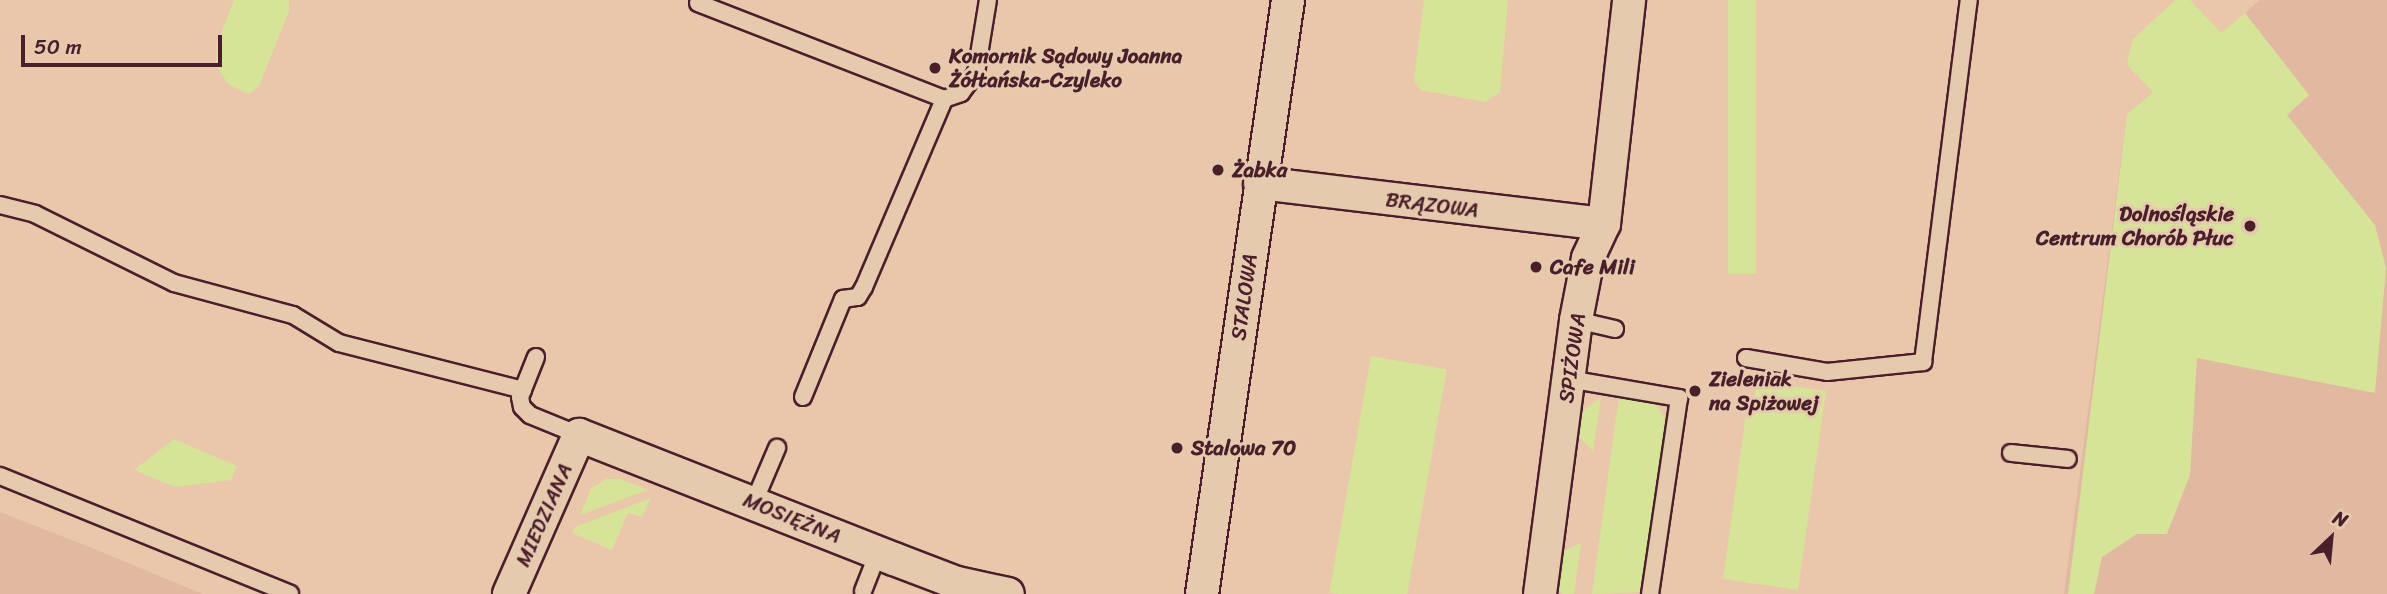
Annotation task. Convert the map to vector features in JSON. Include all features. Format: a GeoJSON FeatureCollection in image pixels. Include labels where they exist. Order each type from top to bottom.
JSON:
{"type":"FeatureCollection","features":[{"type":"Feature","properties":{"kind":"street","name":"STALOWA"},"geometry":{"type":"LineString","coordinates":[[1202,594],[1288,0]]}},
{"type":"Feature","properties":{"kind":"street","name":"SPIŻOWA"},"geometry":{"type":"LineString","coordinates":[[1540,594],[1576,320],[1588,258],[1604,224],[1629,0]]}},
{"type":"Feature","properties":{"kind":"street","name":"BRĄZOWA"},"geometry":{"type":"LineString","coordinates":[[1260,183],[1604,224]]}},
{"type":"Feature","properties":{"kind":"street","name":"MOSIĘŻNA"},"geometry":{"type":"LineString","coordinates":[[579,435],[957,583],[1006,589]]}},
{"type":"Feature","properties":{"kind":"street","name":"MIEDZIANA"},"geometry":{"type":"LineString","coordinates":[[509,594],[579,435]]}},
{"type":"Feature","properties":{"kind":"lane"},"geometry":{"type":"LineString","coordinates":[[698,3],[944,99],[961,93],[976,73],[988,0]]}},
{"type":"Feature","properties":{"kind":"lane"},"geometry":{"type":"LineString","coordinates":[[1746,358],[1827,372],[1923,362],[1969,0]]}},
{"type":"Feature","properties":{"kind":"lane"},"geometry":{"type":"LineString","coordinates":[[803,397],[843,299],[858,297],[864,287],[944,99]]}},
{"type":"Feature","properties":{"kind":"lane"},"geometry":{"type":"LineString","coordinates":[[0,205],[34,214],[174,283],[293,315],[339,343],[523,390]]}},
{"type":"Feature","properties":{"kind":"lane"},"geometry":{"type":"LineString","coordinates":[[1576,320],[1615,329]]}},
{"type":"Feature","properties":{"kind":"lane"},"geometry":{"type":"LineString","coordinates":[[536,357],[523,390],[522,407],[530,415],[579,435]]}},
{"type":"Feature","properties":{"kind":"lane"},"geometry":{"type":"LineString","coordinates":[[1568,379],[1679,398],[1650,594]]}},
{"type":"Feature","properties":{"kind":"lane"},"geometry":{"type":"LineString","coordinates":[[754,502],[777,448]]}},
{"type":"Feature","properties":{"kind":"lane"},"geometry":{"type":"LineString","coordinates":[[2011,453],[2068,459]]}},
{"type":"Feature","properties":{"kind":"lane"},"geometry":{"type":"LineString","coordinates":[[0,476],[290,594]]}},
{"type":"Feature","properties":{"kind":"lane"},"geometry":{"type":"LineString","coordinates":[[863,591],[878,553]]}},
{"type":"Feature","properties":{"kind":"shaded area","name":"Dolnośląskie Centrum Chorób Płuc"},"geometry":{"type":"Polygon","coordinates":[[[2260,0],[2387,0],[2387,594],[2064,594],[2127,114],[2260,0]]]}},
{"type":"Feature","properties":{"kind":"shaded area"},"geometry":{"type":"Polygon","coordinates":[[[0,512],[97,550],[203,594],[0,594],[0,512]]]}},
{"type":"Feature","properties":{"kind":"green space"},"geometry":{"type":"Polygon","coordinates":[[[234,0],[289,0],[289,11],[259,86],[249,94],[229,85],[216,66],[217,43],[234,0]]]}},
{"type":"Feature","properties":{"kind":"green space"},"geometry":{"type":"Polygon","coordinates":[[[1424,0],[1508,0],[1500,92],[1485,102],[1420,90],[1414,80],[1424,0]]]}},
{"type":"Feature","properties":{"kind":"green space"},"geometry":{"type":"Polygon","coordinates":[[[1728,0],[1756,0],[1756,274],[1728,274],[1728,0]]]}},
{"type":"Feature","properties":{"kind":"green space"},"geometry":{"type":"Polygon","coordinates":[[[2175,0],[2190,0],[2221,33],[2245,13],[2309,95],[2287,115],[2375,225],[2386,268],[2375,393],[2197,358],[2190,475],[2167,534],[2137,534],[2102,557],[2094,594],[2068,594],[2127,114],[2153,92],[2127,65],[2132,40],[2175,0]]]}},
{"type":"Feature","properties":{"kind":"green space"},"geometry":{"type":"Polygon","coordinates":[[[1371,356],[1447,369],[1407,594],[1329,592],[1371,356]]]}},
{"type":"Feature","properties":{"kind":"green space"},"geometry":{"type":"Polygon","coordinates":[[[1757,381],[1826,391],[1798,590],[1723,579],[1746,414],[1752,414],[1757,381]]]}},
{"type":"Feature","properties":{"kind":"green space"},"geometry":{"type":"Polygon","coordinates":[[[1619,396],[1656,404],[1666,421],[1644,592],[1592,594],[1619,396]]]}},
{"type":"Feature","properties":{"kind":"green space"},"geometry":{"type":"Polygon","coordinates":[[[1601,397],[1593,451],[1576,434],[1580,413],[1601,397]]]}},
{"type":"Feature","properties":{"kind":"green space"},"geometry":{"type":"Polygon","coordinates":[[[174,439],[237,466],[231,480],[175,487],[134,470],[174,439]]]}},
{"type":"Feature","properties":{"kind":"green space"},"geometry":{"type":"Polygon","coordinates":[[[606,479],[620,479],[648,490],[580,515],[591,489],[606,479]]]}},
{"type":"Feature","properties":{"kind":"green space"},"geometry":{"type":"Polygon","coordinates":[[[651,498],[642,517],[628,513],[612,550],[572,533],[575,527],[651,498]]]}},
{"type":"Feature","properties":{"kind":"green space"},"geometry":{"type":"Polygon","coordinates":[[[1581,543],[1574,594],[1562,594],[1554,582],[1559,553],[1581,543]]]}},
{"type":"Feature","properties":{"kind":"place","name":"Komornik Sądowy Joanna Żółtańska-Czyleko"},"geometry":{"type":"Point","coordinates":[935,68]}},
{"type":"Feature","properties":{"kind":"place","name":"Żabka"},"geometry":{"type":"Point","coordinates":[1218,170]}},
{"type":"Feature","properties":{"kind":"place","name":"Dolnośląskie Centrum Chorób Płuc"},"geometry":{"type":"Point","coordinates":[2250,226]}},
{"type":"Feature","properties":{"kind":"place","name":"Cafe Mili"},"geometry":{"type":"Point","coordinates":[1536,267]}},
{"type":"Feature","properties":{"kind":"place","name":"Zieleniak na Spiżowej"},"geometry":{"type":"Point","coordinates":[1695,391]}},
{"type":"Feature","properties":{"kind":"place","name":"Stalowa 70"},"geometry":{"type":"Point","coordinates":[1177,448]}}]}
